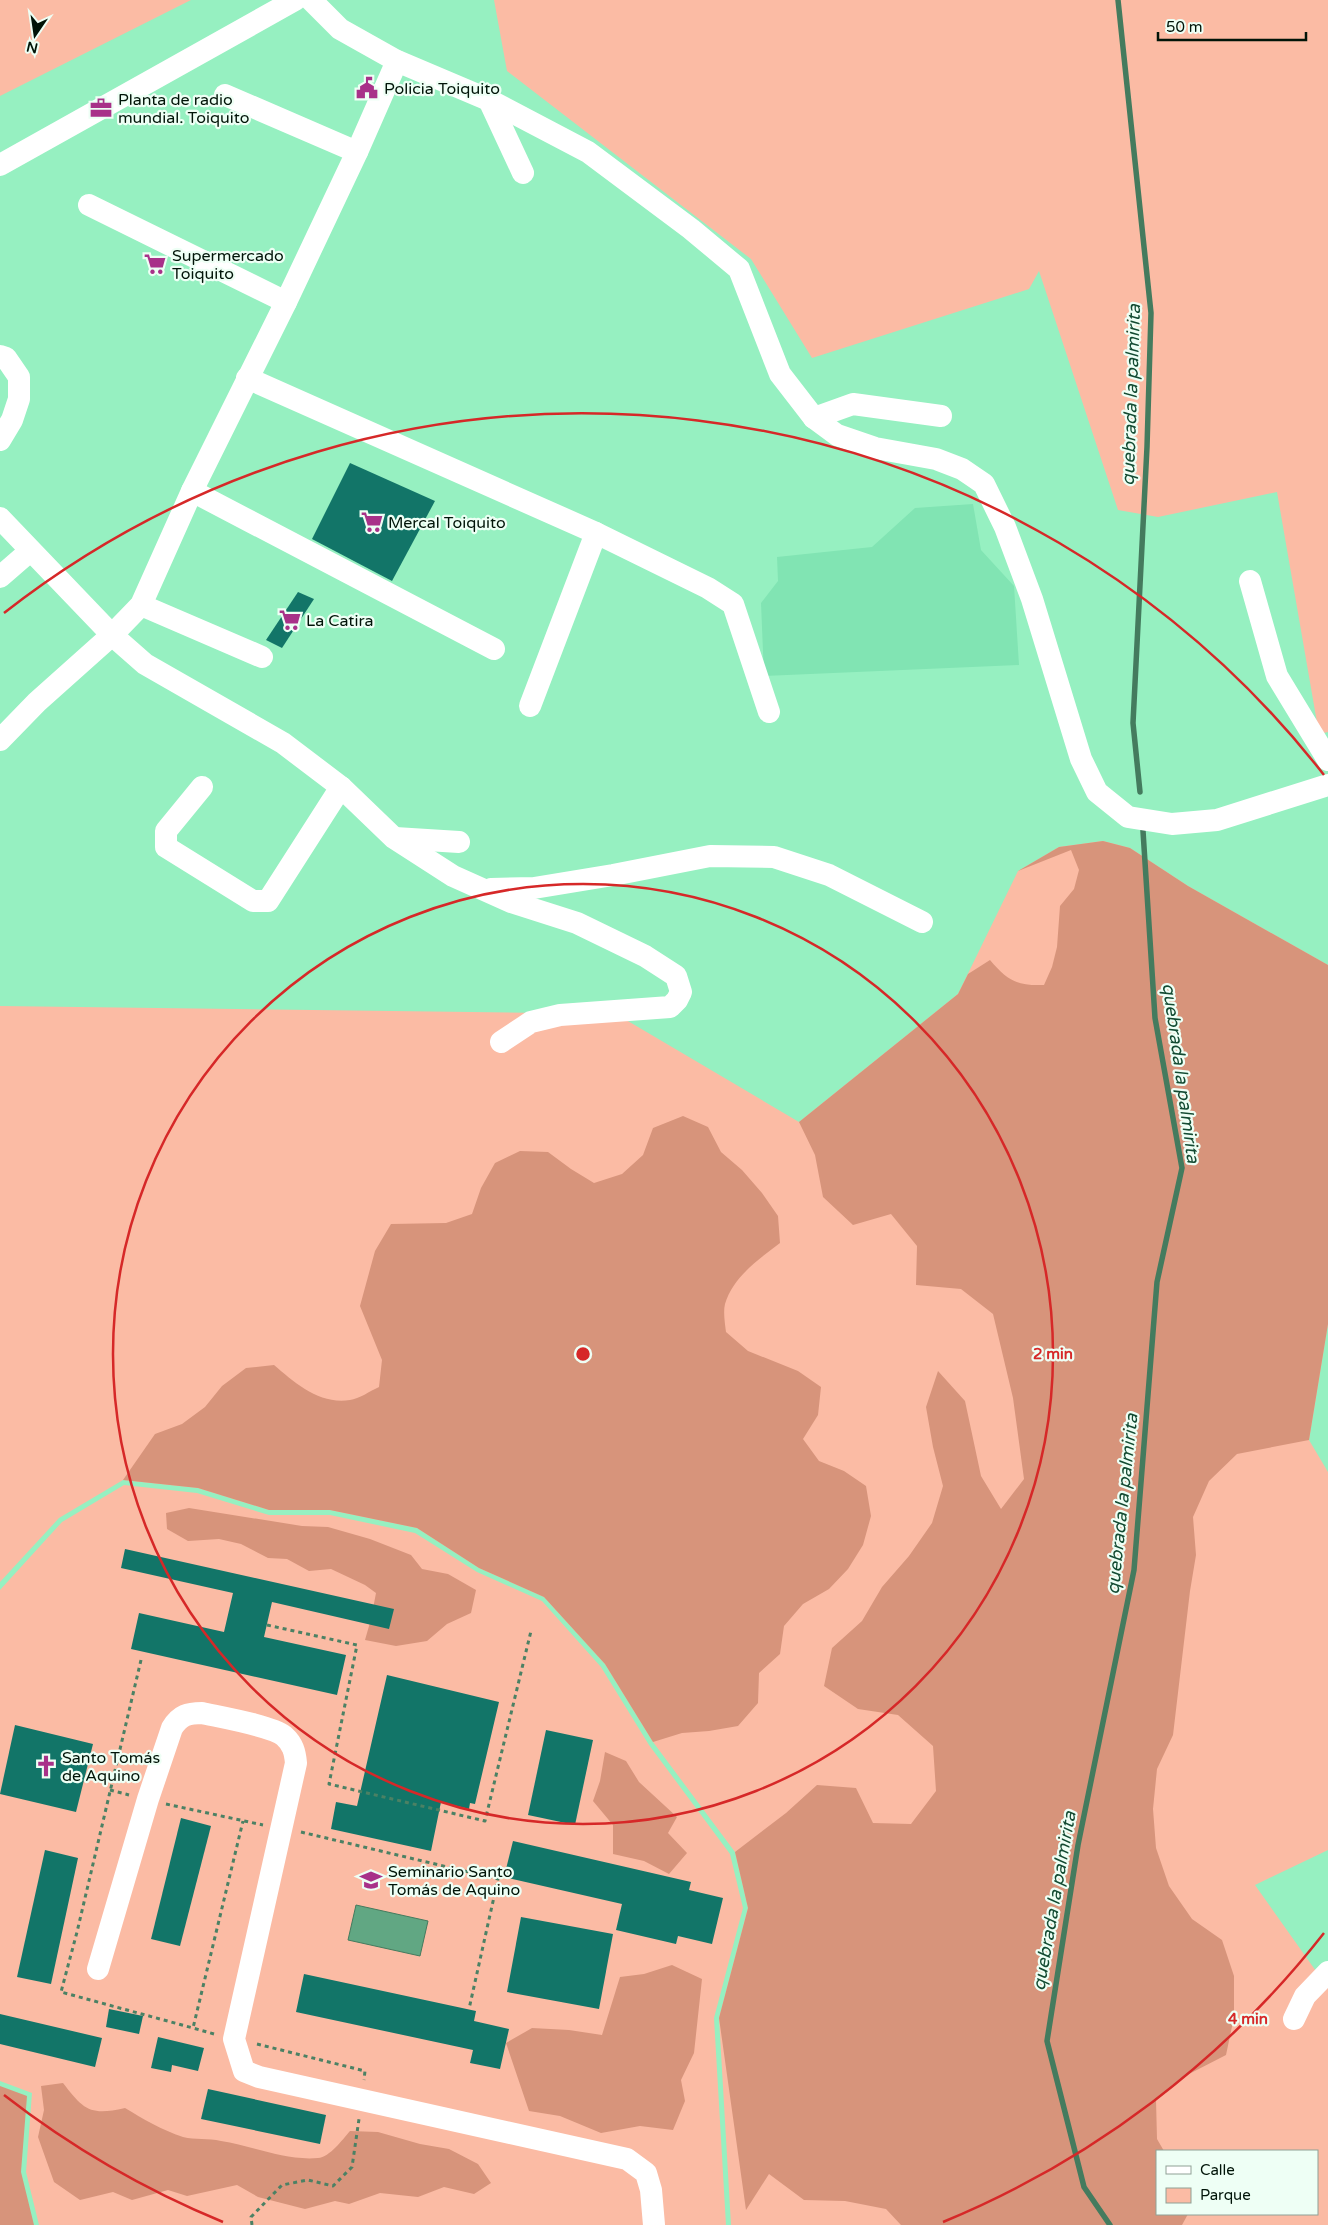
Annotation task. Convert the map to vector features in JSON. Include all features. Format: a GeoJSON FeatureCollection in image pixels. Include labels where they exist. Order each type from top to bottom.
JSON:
{"type":"FeatureCollection","features":[{"type":"Feature","properties":{"kind":"street"},"geometry":{"type":"LineString","coordinates":[[0,165],[295,0]]}},
{"type":"Feature","properties":{"kind":"street"},"geometry":{"type":"LineString","coordinates":[[311,0],[340,29],[397,61],[489,100],[588,152],[691,229],[740,269],[780,374],[814,418],[837,435],[875,448],[936,459],[962,469],[984,484],[1004,527],[1032,599],[1081,759],[1097,792],[1128,817],[1172,824],[1217,820],[1328,785]]}},
{"type":"Feature","properties":{"kind":"street"},"geometry":{"type":"LineString","coordinates":[[0,740],[37,702],[112,635],[141,605],[192,491],[286,302],[357,152],[397,61]]}},
{"type":"Feature","properties":{"kind":"street"},"geometry":{"type":"LineString","coordinates":[[225,95],[357,152]]}},
{"type":"Feature","properties":{"kind":"street"},"geometry":{"type":"LineString","coordinates":[[489,100],[523,173]]}},
{"type":"Feature","properties":{"kind":"street"},"geometry":{"type":"LineString","coordinates":[[89,205],[286,302]]}},
{"type":"Feature","properties":{"kind":"street"},"geometry":{"type":"LineString","coordinates":[[0,356],[6,358],[19,377],[19,399],[12,420],[0,440]]}},
{"type":"Feature","properties":{"kind":"street"},"geometry":{"type":"LineString","coordinates":[[247,378],[596,533],[708,588],[733,604],[769,712]]}},
{"type":"Feature","properties":{"kind":"street"},"geometry":{"type":"LineString","coordinates":[[814,418],[853,404],[941,416]]}},
{"type":"Feature","properties":{"kind":"street"},"geometry":{"type":"LineString","coordinates":[[192,491],[494,648]]}},
{"type":"Feature","properties":{"kind":"street"},"geometry":{"type":"LineString","coordinates":[[0,518],[112,635],[145,664],[283,743],[341,787],[394,838],[453,876],[511,902],[577,923],[645,956],[676,976],[681,992],[677,1000],[670,1007],[560,1015],[531,1022],[501,1042]]}},
{"type":"Feature","properties":{"kind":"street"},"geometry":{"type":"LineString","coordinates":[[530,706],[596,533]]}},
{"type":"Feature","properties":{"kind":"street"},"geometry":{"type":"LineString","coordinates":[[0,577],[30,551]]}},
{"type":"Feature","properties":{"kind":"street"},"geometry":{"type":"LineString","coordinates":[[1250,580],[1277,676],[1328,760]]}},
{"type":"Feature","properties":{"kind":"street"},"geometry":{"type":"LineString","coordinates":[[141,605],[262,657]]}},
{"type":"Feature","properties":{"kind":"street"},"geometry":{"type":"LineString","coordinates":[[202,786],[166,831],[166,847],[252,901],[268,901],[341,787]]}},
{"type":"Feature","properties":{"kind":"street"},"geometry":{"type":"LineString","coordinates":[[394,838],[459,842]]}},
{"type":"Feature","properties":{"kind":"street"},"geometry":{"type":"LineString","coordinates":[[482,889],[534,888],[710,856],[774,857],[829,875],[922,922]]}},
{"type":"Feature","properties":{"kind":"street"},"geometry":{"type":"LineString","coordinates":[[98,1968],[148,1799],[172,1728],[183,1715],[202,1712],[277,1732],[291,1743],[296,1763],[234,2039],[244,2071],[259,2077],[627,2159],[646,2173],[651,2190],[654,2225]]}},
{"type":"Feature","properties":{"kind":"street"},"geometry":{"type":"LineString","coordinates":[[1294,2018],[1306,1996],[1328,1972]]}},
{"type":"Feature","properties":{"kind":"path"},"geometry":{"type":"LineString","coordinates":[[267,1625],[357,1645],[329,1784],[486,1820],[531,1631]]}},
{"type":"Feature","properties":{"kind":"path"},"geometry":{"type":"LineString","coordinates":[[110,1790],[498,1880],[469,2009]]}},
{"type":"Feature","properties":{"kind":"path"},"geometry":{"type":"LineString","coordinates":[[243,1821],[193,2028],[365,2071],[352,2167],[333,2186],[308,2180],[282,2185],[251,2217],[252,2225]]}},
{"type":"Feature","properties":{"kind":"shaded area"},"geometry":{"type":"Polygon","coordinates":[[[973,504],[981,550],[1014,586],[1019,665],[764,676],[761,603],[778,581],[777,557],[872,547],[915,508],[973,504]]]}},
{"type":"Feature","properties":{"kind":"shaded area"},"geometry":{"type":"Polygon","coordinates":[[[1103,841],[1130,848],[1188,886],[1328,965],[1328,1324],[1309,1440],[1237,1454],[1209,1481],[1193,1517],[1196,1555],[1173,1735],[1157,1769],[1153,1809],[1156,1848],[1169,1886],[1192,1919],[1222,1940],[1234,1976],[1234,2017],[1226,2055],[1189,2074],[1156,2100],[1157,2139],[1163,2150],[1156,2150],[1156,2215],[1187,2215],[1182,2225],[901,2225],[886,2209],[845,2201],[804,2200],[769,2174],[746,2210],[719,2018],[748,1908],[735,1852],[786,1813],[817,1785],[856,1788],[873,1823],[911,1824],[936,1791],[933,1746],[898,1715],[858,1709],[824,1686],[832,1648],[862,1621],[882,1587],[909,1556],[932,1523],[943,1486],[933,1447],[926,1407],[938,1371],[965,1401],[981,1476],[1001,1509],[1024,1479],[1013,1398],[993,1314],[961,1289],[916,1285],[917,1246],[891,1214],[853,1225],[823,1197],[815,1155],[799,1122],[958,994],[968,974],[990,960],[1002,973],[1014,981],[1044,985],[1052,967],[1057,947],[1060,906],[1074,889],[1079,870],[1071,850],[1018,871],[1059,847],[1103,841]]]}},
{"type":"Feature","properties":{"kind":"shaded area"},"geometry":{"type":"Polygon","coordinates":[[[683,1116],[708,1127],[721,1152],[742,1170],[762,1193],[778,1216],[780,1243],[748,1269],[734,1285],[724,1307],[726,1332],[748,1351],[798,1371],[821,1387],[818,1415],[803,1439],[819,1461],[844,1471],[866,1486],[871,1516],[863,1545],[848,1569],[829,1589],[803,1604],[784,1626],[780,1654],[759,1673],[758,1703],[738,1726],[682,1733],[653,1742],[605,1664],[544,1597],[479,1568],[417,1528],[330,1510],[269,1510],[198,1488],[123,1480],[155,1434],[182,1424],[205,1407],[222,1386],[246,1368],[274,1365],[299,1385],[318,1396],[339,1401],[361,1397],[379,1387],[382,1360],[360,1306],[375,1251],[391,1224],[446,1223],[472,1214],[481,1188],[495,1163],[520,1151],[548,1152],[594,1183],[622,1174],[643,1155],[653,1128],[683,1116]]]}},
{"type":"Feature","properties":{"kind":"shaded area"},"geometry":{"type":"Polygon","coordinates":[[[189,1508],[302,1526],[328,1527],[370,1539],[411,1555],[422,1569],[448,1574],[476,1590],[471,1613],[447,1624],[427,1641],[396,1646],[365,1640],[376,1593],[365,1585],[331,1569],[309,1571],[287,1559],[268,1558],[241,1544],[219,1539],[188,1541],[167,1529],[166,1513],[189,1508]]]}},
{"type":"Feature","properties":{"kind":"shaded area"},"geometry":{"type":"Polygon","coordinates":[[[605,1752],[626,1761],[639,1782],[677,1817],[668,1833],[687,1853],[669,1874],[644,1861],[613,1854],[613,1825],[593,1801],[600,1781],[605,1752]]]}},
{"type":"Feature","properties":{"kind":"shaded area"},"geometry":{"type":"Polygon","coordinates":[[[356,1905],[428,1921],[420,1956],[348,1940],[356,1905]]]}},
{"type":"Feature","properties":{"kind":"shaded area"},"geometry":{"type":"Polygon","coordinates":[[[672,1965],[702,1979],[694,2053],[681,2080],[685,2101],[673,2130],[640,2126],[601,2133],[560,2116],[529,2111],[506,2043],[532,2028],[569,2030],[602,2035],[620,1977],[644,1974],[672,1965]]]}},
{"type":"Feature","properties":{"kind":"shaded area"},"geometry":{"type":"Polygon","coordinates":[[[63,2083],[89,2109],[104,2111],[125,2108],[160,2128],[183,2137],[233,2143],[293,2157],[318,2158],[327,2155],[350,2131],[378,2132],[420,2144],[449,2149],[478,2164],[491,2183],[474,2194],[444,2187],[418,2197],[380,2193],[349,2204],[335,2201],[305,2209],[258,2197],[237,2185],[187,2196],[168,2190],[132,2200],[113,2192],[80,2200],[54,2182],[38,2137],[44,2110],[41,2086],[63,2083]]]}},
{"type":"Feature","properties":{"kind":"shaded area"},"geometry":{"type":"Polygon","coordinates":[[[0,2086],[27,2096],[21,2172],[34,2225],[0,2225],[0,2086]]]}},
{"type":"Feature","properties":{"kind":"green space"},"geometry":{"type":"Polygon","coordinates":[[[0,0],[191,0],[0,96],[0,0]]]}},
{"type":"Feature","properties":{"kind":"green space"},"geometry":{"type":"Polygon","coordinates":[[[494,0],[1328,0],[1328,732],[1319,734],[1277,492],[1158,517],[1118,510],[1039,271],[1029,289],[812,358],[751,259],[507,71],[494,0]]]}},
{"type":"Feature","properties":{"kind":"green space"},"geometry":{"type":"Polygon","coordinates":[[[1103,841],[1130,848],[1188,886],[1328,965],[1328,1324],[1309,1440],[1328,1472],[1328,1850],[1255,1885],[1328,1988],[1328,2225],[731,2225],[719,2018],[748,1908],[735,1852],[653,1742],[605,1664],[544,1597],[479,1568],[417,1528],[330,1510],[269,1510],[198,1488],[123,1480],[59,1518],[0,1582],[0,1006],[616,1014],[799,1122],[958,994],[1018,871],[1059,847],[1103,841]]]}},
{"type":"Feature","properties":{"kind":"green space","name":"Seminario Santo Tomás de Aquino"},"geometry":{"type":"Polygon","coordinates":[[[124,1485],[197,1493],[269,1515],[330,1515],[415,1533],[477,1572],[542,1601],[601,1667],[649,1745],[730,1854],[743,1908],[714,2018],[726,2225],[39,2225],[26,2172],[32,2093],[0,2081],[0,1590],[62,1522],[124,1485]]]}},
{"type":"Feature","properties":{"kind":"building","name":"Mercal Toiquito"},"geometry":{"type":"Polygon","coordinates":[[[350,463],[435,501],[392,581],[312,539],[350,463]]]}},
{"type":"Feature","properties":{"kind":"building","name":"La Catira"},"geometry":{"type":"Polygon","coordinates":[[[298,592],[314,599],[282,648],[266,640],[298,592]]]}},
{"type":"Feature","properties":{"kind":"building"},"geometry":{"type":"Polygon","coordinates":[[[125,1549],[394,1609],[389,1629],[272,1602],[264,1637],[346,1655],[337,1695],[131,1649],[139,1613],[224,1632],[233,1593],[121,1568],[125,1549]]]}},
{"type":"Feature","properties":{"kind":"building"},"geometry":{"type":"Polygon","coordinates":[[[387,1675],[499,1702],[475,1804],[470,1803],[469,1809],[441,1802],[431,1851],[331,1829],[336,1802],[357,1806],[387,1675]]]}},
{"type":"Feature","properties":{"kind":"building","name":"Santo Tomás de Aquino"},"geometry":{"type":"Polygon","coordinates":[[[15,1725],[93,1744],[76,1812],[0,1794],[15,1725]]]}},
{"type":"Feature","properties":{"kind":"building"},"geometry":{"type":"Polygon","coordinates":[[[546,1730],[593,1740],[575,1825],[528,1815],[546,1730]]]}},
{"type":"Feature","properties":{"kind":"building"},"geometry":{"type":"Polygon","coordinates":[[[181,1818],[211,1826],[180,1946],[151,1939],[181,1818]]]}},
{"type":"Feature","properties":{"kind":"building"},"geometry":{"type":"Polygon","coordinates":[[[513,1841],[691,1882],[689,1890],[723,1898],[712,1944],[678,1936],[676,1944],[616,1930],[622,1904],[504,1877],[513,1841]]]}},
{"type":"Feature","properties":{"kind":"building"},"geometry":{"type":"Polygon","coordinates":[[[45,1850],[78,1858],[51,1984],[17,1977],[45,1850]]]}},
{"type":"Feature","properties":{"kind":"building"},"geometry":{"type":"Polygon","coordinates":[[[521,1917],[613,1934],[599,2009],[507,1992],[521,1917]]]}},
{"type":"Feature","properties":{"kind":"building"},"geometry":{"type":"Polygon","coordinates":[[[304,1974],[476,2011],[474,2021],[509,2029],[500,2069],[470,2063],[473,2050],[296,2012],[304,1974]]]}},
{"type":"Feature","properties":{"kind":"building"},"geometry":{"type":"Polygon","coordinates":[[[109,2009],[143,2016],[139,2034],[106,2027],[109,2009]]]}},
{"type":"Feature","properties":{"kind":"building"},"geometry":{"type":"Polygon","coordinates":[[[0,2014],[102,2038],[95,2067],[0,2044],[0,2014]]]}},
{"type":"Feature","properties":{"kind":"building"},"geometry":{"type":"Polygon","coordinates":[[[158,2037],[204,2048],[198,2071],[172,2065],[171,2072],[151,2068],[158,2037]]]}},
{"type":"Feature","properties":{"kind":"building"},"geometry":{"type":"Polygon","coordinates":[[[208,2089],[326,2115],[320,2144],[201,2119],[208,2089]]]}},
{"type":"Feature","properties":{"kind":"waterway","name":"quebrada la palmirita"},"geometry":{"type":"LineString","coordinates":[[1118,0],[1151,313],[1147,447],[1133,723],[1140,792]]}},
{"type":"Feature","properties":{"kind":"waterway","name":"quebrada la palmirita"},"geometry":{"type":"LineString","coordinates":[[1110,2225],[1084,2187],[1047,2041],[1078,1845],[1134,1570],[1157,1282],[1182,1168],[1155,1018],[1143,831]]}},
{"type":"Feature","properties":{"kind":"place","name":"Policia Toiquito"},"geometry":{"type":"Point","coordinates":[367,88]}},
{"type":"Feature","properties":{"kind":"place","name":"Planta de radio mundial. Toiquito"},"geometry":{"type":"Point","coordinates":[101,108]}},
{"type":"Feature","properties":{"kind":"place","name":"Supermercado Toiquito"},"geometry":{"type":"Point","coordinates":[155,264]}},
{"type":"Feature","properties":{"kind":"place","name":"Mercal Toiquito"},"geometry":{"type":"Point","coordinates":[372,522]}},
{"type":"Feature","properties":{"kind":"place","name":"La Catira"},"geometry":{"type":"Point","coordinates":[290,620]}},
{"type":"Feature","properties":{"kind":"place","name":"Santo Tomás de Aquino"},"geometry":{"type":"Point","coordinates":[46,1766]}},
{"type":"Feature","properties":{"kind":"place","name":"Seminario Santo Tomás de Aquino"},"geometry":{"type":"Point","coordinates":[371,1880]}}]}
